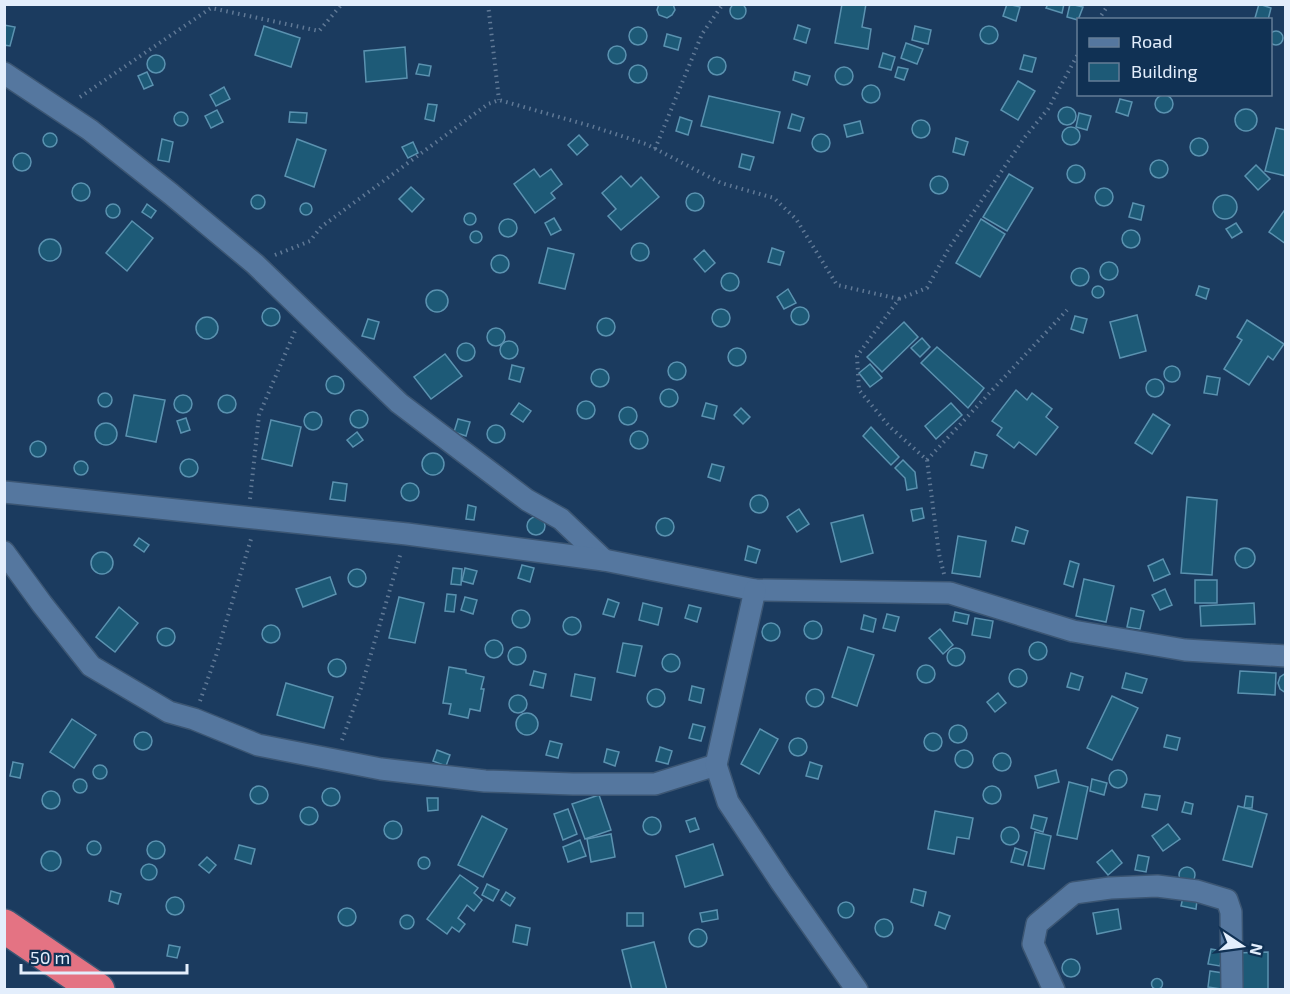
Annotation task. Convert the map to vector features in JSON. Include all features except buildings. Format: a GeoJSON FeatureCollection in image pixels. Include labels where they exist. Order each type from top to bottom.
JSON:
{"type":"FeatureCollection","features":[{"type":"Feature","properties":{"kind":"highway"},"geometry":{"type":"LineString","coordinates":[[4,926],[98,990]]}},
{"type":"Feature","properties":{"kind":"street"},"geometry":{"type":"LineString","coordinates":[[4,73],[62,110],[171,194],[255,264],[399,403],[527,500],[561,519],[604,560]]}},
{"type":"Feature","properties":{"kind":"street"},"geometry":{"type":"LineString","coordinates":[[4,492],[407,534],[604,560],[755,590],[950,593],[1073,631],[1185,650],[1286,656]]}},
{"type":"Feature","properties":{"kind":"street"},"geometry":{"type":"LineString","coordinates":[[4,552],[91,666],[169,712],[194,719],[258,745],[381,769],[485,781],[573,784],[655,783],[716,765]]}},
{"type":"Feature","properties":{"kind":"street"},"geometry":{"type":"LineString","coordinates":[[755,590],[716,765],[728,802],[857,990]]}},
{"type":"Feature","properties":{"kind":"street"},"geometry":{"type":"LineString","coordinates":[[1054,990],[1032,944],[1037,924],[1074,893],[1129,886],[1157,886],[1197,891],[1227,900],[1231,912],[1232,990]]}},
{"type":"Feature","properties":{"kind":"path"},"geometry":{"type":"LineString","coordinates":[[62,110],[211,8],[319,31],[342,4]]}},
{"type":"Feature","properties":{"kind":"path"},"geometry":{"type":"LineString","coordinates":[[488,4],[499,100]]}},
{"type":"Feature","properties":{"kind":"path"},"geometry":{"type":"LineString","coordinates":[[655,149],[702,34],[723,4]]}},
{"type":"Feature","properties":{"kind":"path"},"geometry":{"type":"LineString","coordinates":[[1099,18],[1109,4]]}},
{"type":"Feature","properties":{"kind":"path"},"geometry":{"type":"LineString","coordinates":[[950,593],[939,555],[927,460],[889,426],[859,390],[857,356],[899,299],[927,288],[949,248],[1025,137],[1048,110],[1077,56]]}},
{"type":"Feature","properties":{"kind":"path"},"geometry":{"type":"LineString","coordinates":[[255,264],[310,241],[321,227],[378,183],[488,104],[499,100],[591,126],[655,149],[720,183],[774,198],[796,219],[837,285],[899,299]]}},
{"type":"Feature","properties":{"kind":"path"},"geometry":{"type":"LineString","coordinates":[[927,460],[1067,310]]}},
{"type":"Feature","properties":{"kind":"path"},"geometry":{"type":"LineString","coordinates":[[194,719],[216,656],[253,518],[259,415],[304,312]]}},
{"type":"Feature","properties":{"kind":"path"},"geometry":{"type":"LineString","coordinates":[[334,760],[362,688],[407,534]]}}]}
